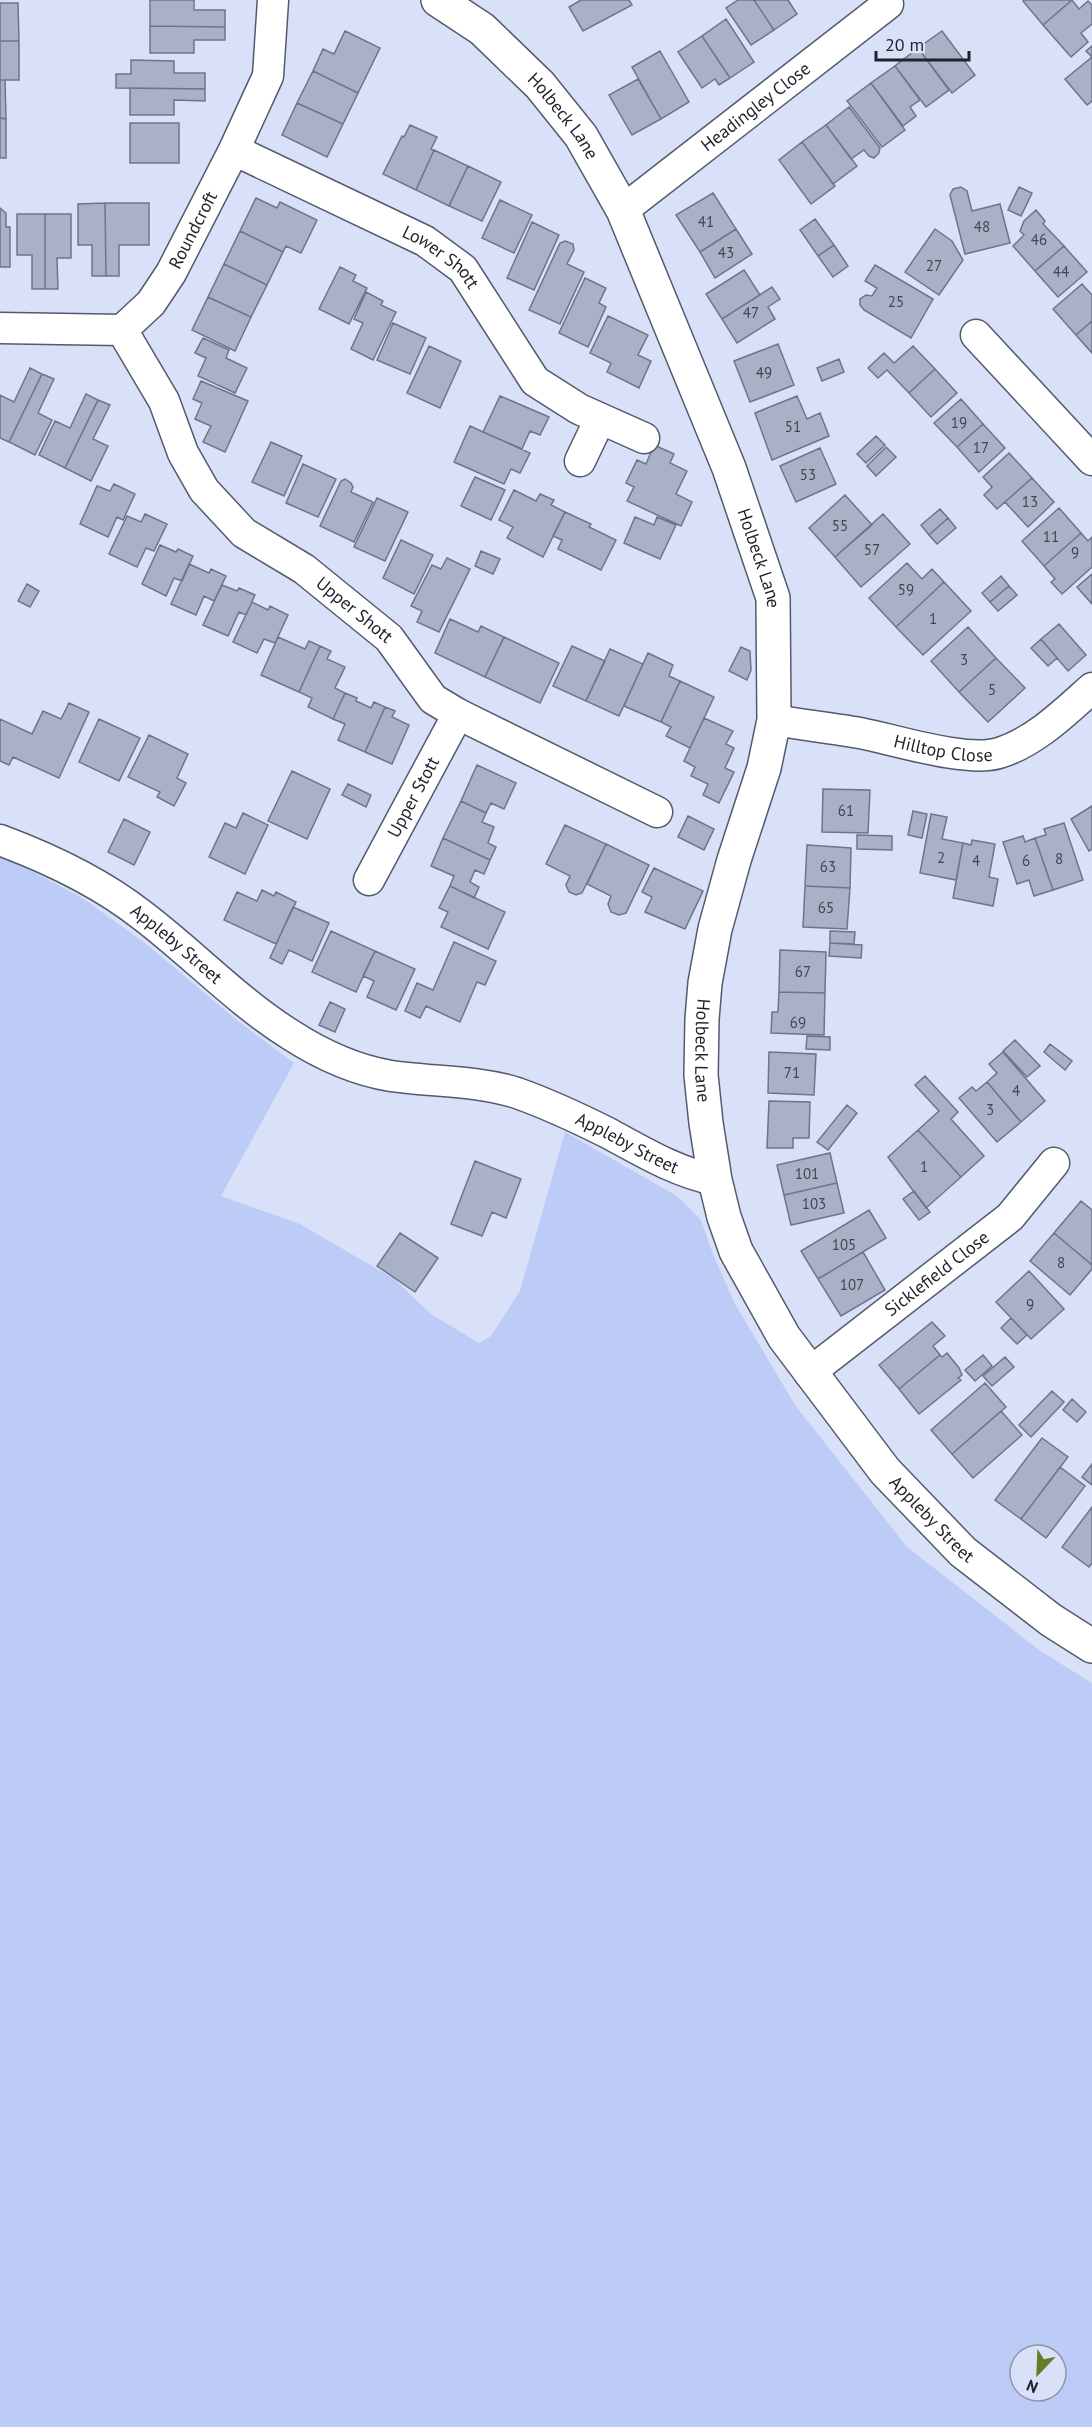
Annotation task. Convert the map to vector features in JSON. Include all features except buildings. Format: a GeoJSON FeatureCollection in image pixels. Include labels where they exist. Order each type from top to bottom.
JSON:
{"type":"FeatureCollection","features":[{"type":"Feature","properties":{"kind":"street","name":"Roundcroft"},"geometry":{"type":"LineString","coordinates":[[122,330],[151,303],[171,273],[234,150],[268,76],[273,0]]}},
{"type":"Feature","properties":{"kind":"street","name":"Holbeck Lane"},"geometry":{"type":"LineString","coordinates":[[438,0],[482,14],[581,136],[623,210],[729,468],[773,598],[774,720],[764,768],[734,860],[715,929],[705,983],[701,1075],[715,1180]]}},
{"type":"Feature","properties":{"kind":"street","name":"Headingley Close"},"geometry":{"type":"LineString","coordinates":[[623,210],[888,4]]}},
{"type":"Feature","properties":{"kind":"street","name":"Lower Shott"},"geometry":{"type":"LineString","coordinates":[[234,150],[425,241],[463,269],[535,381],[579,410],[644,438]]}},
{"type":"Feature","properties":{"kind":"street"},"geometry":{"type":"LineString","coordinates":[[0,328],[122,330]]}},
{"type":"Feature","properties":{"kind":"street","name":"Upper Shott"},"geometry":{"type":"LineString","coordinates":[[122,330],[164,401],[183,453],[204,490],[244,533],[304,569],[389,638],[433,699],[458,714],[657,812]]}},
{"type":"Feature","properties":{"kind":"street"},"geometry":{"type":"LineString","coordinates":[[976,335],[1092,460]]}},
{"type":"Feature","properties":{"kind":"street"},"geometry":{"type":"LineString","coordinates":[[580,461],[600,419]]}},
{"type":"Feature","properties":{"kind":"street","name":"Hilltop Close"},"geometry":{"type":"LineString","coordinates":[[774,720],[861,734],[955,753],[978,756],[998,754],[1032,737],[1092,688]]}},
{"type":"Feature","properties":{"kind":"street","name":"Upper Stott"},"geometry":{"type":"LineString","coordinates":[[369,880],[458,714]]}},
{"type":"Feature","properties":{"kind":"street","name":"Appleby Street"},"geometry":{"type":"LineString","coordinates":[[0,840],[48,858],[96,884],[149,921],[262,1015],[291,1035],[331,1057],[346,1064],[389,1075],[488,1087],[514,1093],[563,1111],[656,1159],[695,1176],[715,1180],[724,1217],[736,1251],[784,1337],[885,1471],[963,1552],[1051,1620],[1092,1646]]}},
{"type":"Feature","properties":{"kind":"street","name":"Sicklefield Close"},"geometry":{"type":"LineString","coordinates":[[809,1373],[1010,1217],[1054,1163]]}},
{"type":"Feature","properties":{"kind":"shaded area"},"geometry":{"type":"Polygon","coordinates":[[[0,854],[84,899],[150,947],[234,1018],[294,1063],[221,1196],[300,1224],[394,1279],[431,1314],[479,1343],[491,1336],[520,1291],[565,1132],[677,1196],[701,1220],[735,1304],[795,1405],[907,1547],[1039,1650],[1092,1683],[1092,2427],[0,2427],[0,854]]]}}]}
